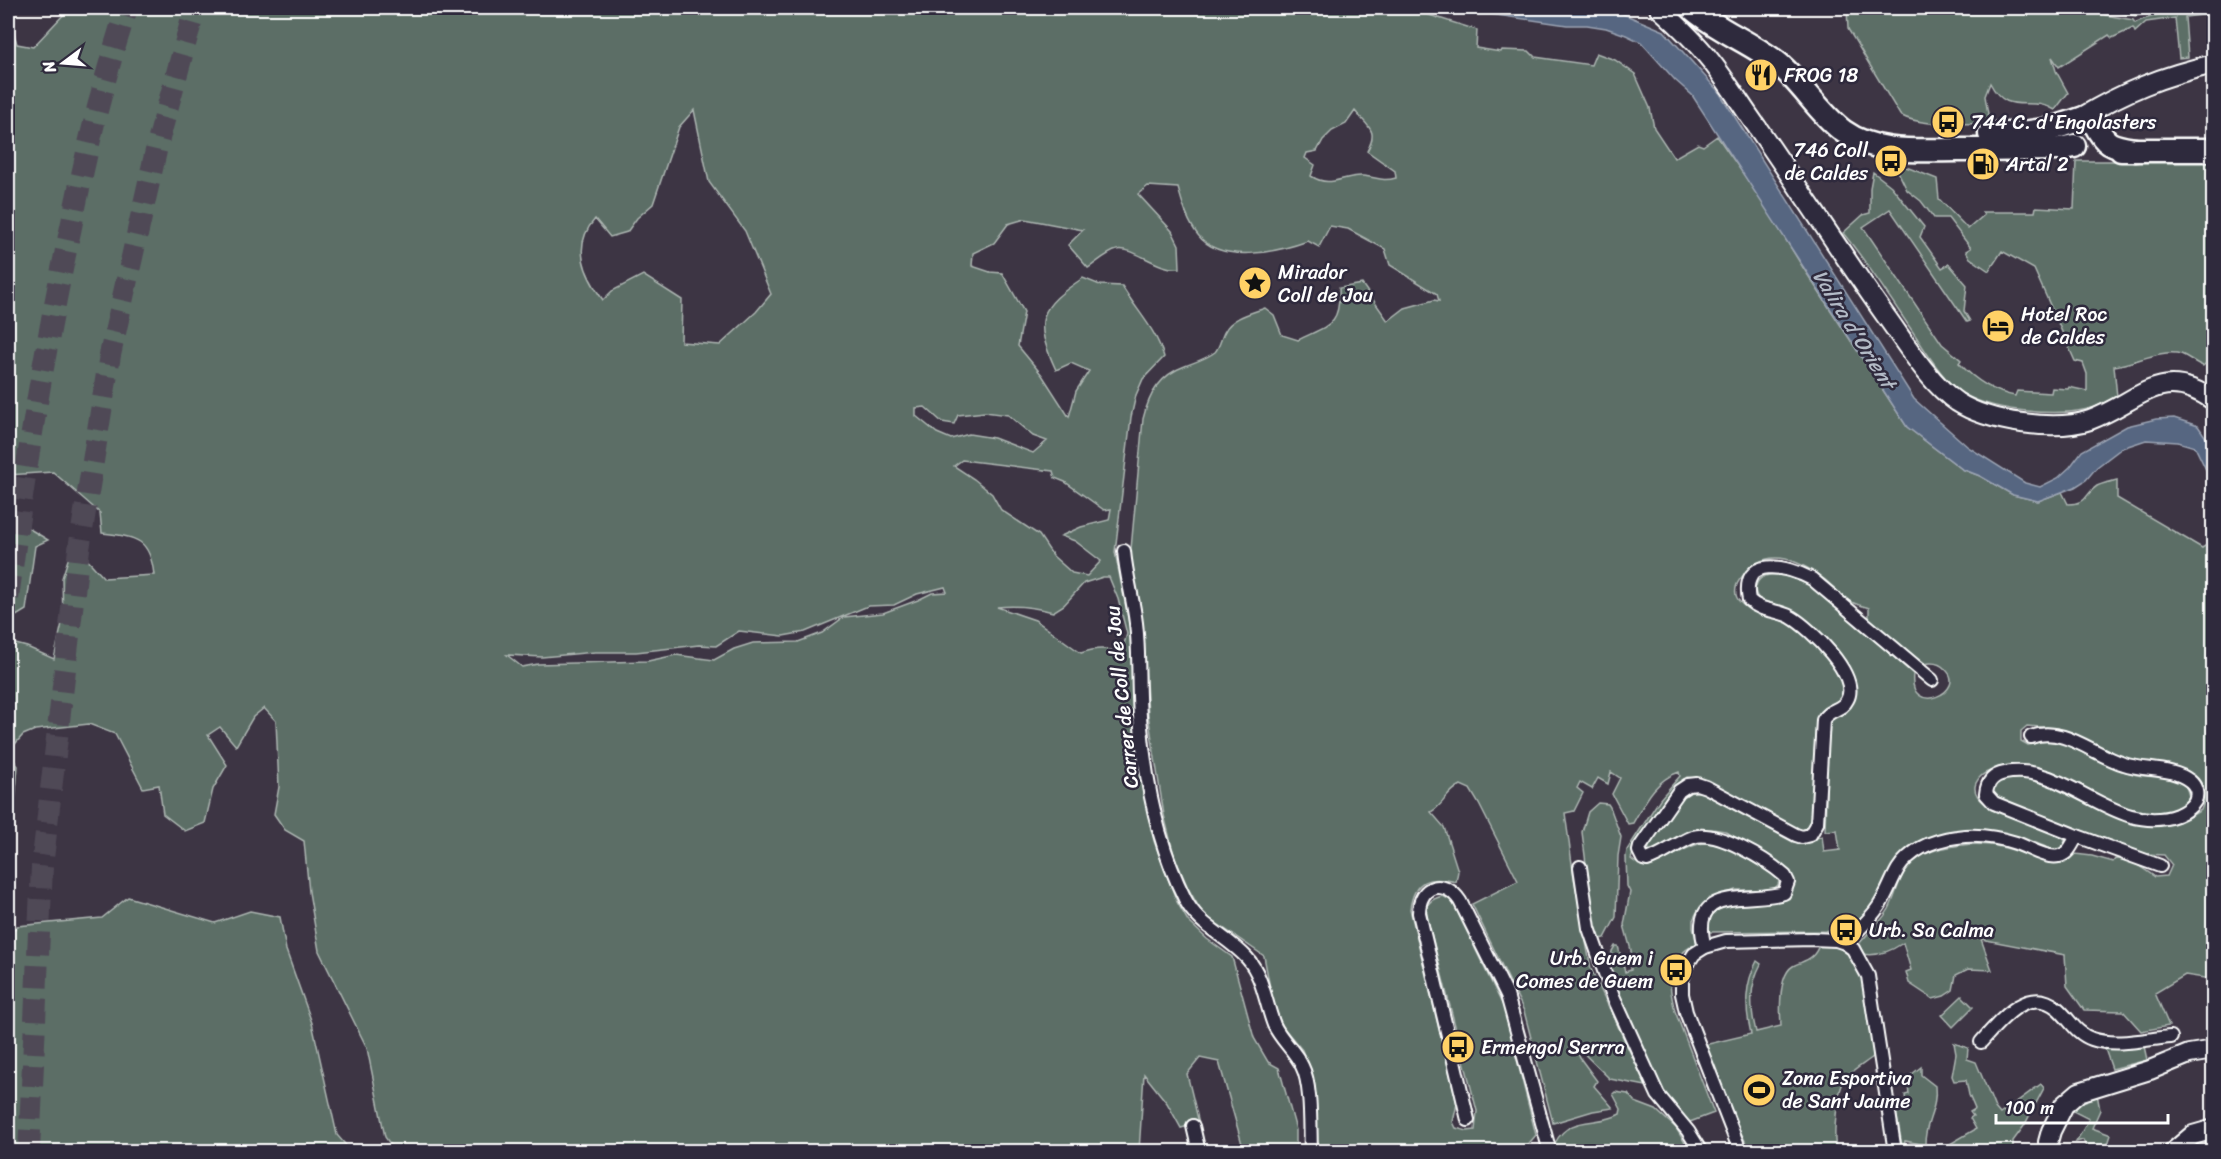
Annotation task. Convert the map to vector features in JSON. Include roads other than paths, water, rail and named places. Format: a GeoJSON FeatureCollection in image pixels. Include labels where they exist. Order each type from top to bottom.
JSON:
{"type":"FeatureCollection","features":[{"type":"Feature","properties":{"kind":"highway"},"geometry":{"type":"LineString","coordinates":[[1692,8],[1779,64],[1812,98],[1842,121],[1858,129],[1874,132],[2016,134],[2051,129],[2084,132],[2135,150],[2214,150]]}},
{"type":"Feature","properties":{"kind":"main road"},"geometry":{"type":"LineString","coordinates":[[1659,8],[1709,59],[1852,269],[1924,368],[1957,402],[2001,419],[2047,425],[2067,425],[2088,420],[2162,385],[2176,384],[2189,387],[2214,401]]}},
{"type":"Feature","properties":{"kind":"main road"},"geometry":{"type":"LineString","coordinates":[[2084,132],[2105,107],[2122,94],[2151,81],[2214,64]]}},
{"type":"Feature","properties":{"kind":"main road"},"geometry":{"type":"LineString","coordinates":[[2049,1152],[2048,1142],[2051,1131],[2064,1105],[2071,1097],[2089,1087],[2150,1070],[2189,1054],[2214,1050]]}},
{"type":"Feature","properties":{"kind":"main road"},"geometry":{"type":"LineString","coordinates":[[2173,1152],[2193,1135],[2214,1129]]}},
{"type":"Feature","properties":{"kind":"street","name":"Carrer de Coll de Jou"},"geometry":{"type":"LineString","coordinates":[[1124,551],[1125,574],[1136,621],[1141,726],[1162,839],[1185,900],[1210,929],[1239,951],[1252,965],[1259,978],[1275,1028],[1304,1069],[1311,1152]]}},
{"type":"Feature","properties":{"kind":"street"},"geometry":{"type":"LineString","coordinates":[[1705,947],[1701,926],[1708,910],[1728,898],[1776,896],[1784,893],[1788,882],[1785,876],[1779,870],[1726,840],[1704,834],[1695,836],[1647,860],[1640,855],[1640,847],[1679,791],[1688,785],[1696,784],[1712,790],[1796,835],[1802,837],[1810,835],[1817,823],[1823,720],[1830,712],[1843,705],[1849,694],[1849,683],[1838,663],[1799,623],[1780,612],[1762,609],[1749,600],[1748,584],[1755,571],[1761,568],[1780,567],[1812,579],[1932,680]]}},
{"type":"Feature","properties":{"kind":"street"},"geometry":{"type":"LineString","coordinates":[[2031,737],[2049,733],[2060,734],[2103,757],[2125,765],[2176,774],[2194,786],[2196,797],[2190,807],[2176,815],[2156,820],[2126,814],[2031,772],[2001,773],[1989,781],[1986,794],[1994,803],[2160,866]]}},
{"type":"Feature","properties":{"kind":"street"},"geometry":{"type":"LineString","coordinates":[[1845,943],[1875,912],[1904,861],[1935,841],[1976,836],[2014,842],[2049,856],[2058,856],[2069,850],[2077,836]]}},
{"type":"Feature","properties":{"kind":"street"},"geometry":{"type":"LineString","coordinates":[[1580,867],[1589,928],[1610,989],[1658,1095],[1688,1131],[1701,1152]]}},
{"type":"Feature","properties":{"kind":"street"},"geometry":{"type":"LineString","coordinates":[[1468,1120],[1419,913],[1422,897],[1426,891],[1438,887],[1452,890],[1460,901],[1507,995],[1550,1152]]}},
{"type":"Feature","properties":{"kind":"street"},"geometry":{"type":"LineString","coordinates":[[1734,1152],[1737,1143],[1693,1035],[1682,994],[1682,980],[1687,965],[1695,953],[1705,947],[1726,941],[1812,939],[1836,940],[1845,943],[1853,949],[1868,976],[1895,1152]]}},
{"type":"Feature","properties":{"kind":"street"},"geometry":{"type":"LineString","coordinates":[[1981,1042],[2010,1011],[2020,1004],[2036,1001],[2042,1001],[2057,1008],[2081,1034],[2100,1042],[2171,1037]]}},
{"type":"Feature","properties":{"kind":"street"},"geometry":{"type":"LineString","coordinates":[[1193,1126],[1199,1152]]}},
{"type":"Feature","properties":{"kind":"water","name":"Valira d'Orient"},"geometry":{"type":"Polygon","coordinates":[[[1460,8],[1609,8],[1664,31],[1719,92],[1914,399],[1968,447],[2025,483],[2040,487],[2058,478],[2082,451],[2127,426],[2156,419],[2174,418],[2198,426],[2213,448],[2213,484],[2195,447],[2178,442],[2146,440],[2122,448],[2075,487],[2038,501],[2013,495],[1980,476],[1962,469],[1907,427],[1692,95],[1675,80],[1641,42],[1606,28],[1567,25],[1460,8]]]}},
{"type":"Feature","properties":{"kind":"tunnel"},"geometry":{"type":"LineString","coordinates":[[8,598],[35,412],[61,273],[96,116],[127,8]]}},
{"type":"Feature","properties":{"kind":"tunnel"},"geometry":{"type":"LineString","coordinates":[[29,1152],[42,867],[79,549],[110,355],[158,142],[195,8]]}},
{"type":"Feature","properties":{"kind":"place","name":"FROG 18"},"geometry":{"type":"Point","coordinates":[1761,75]}},
{"type":"Feature","properties":{"kind":"place","name":"744 C. d'Engolasters"},"geometry":{"type":"Point","coordinates":[1948,122]}},
{"type":"Feature","properties":{"kind":"place","name":"746 Coll de Caldes"},"geometry":{"type":"Point","coordinates":[1891,161]}},
{"type":"Feature","properties":{"kind":"place","name":"Artal 2"},"geometry":{"type":"Point","coordinates":[1983,164]}},
{"type":"Feature","properties":{"kind":"place","name":"Mirador Coll de Jou"},"geometry":{"type":"Point","coordinates":[1255,283]}},
{"type":"Feature","properties":{"kind":"place","name":"Hotel Roc de Caldes"},"geometry":{"type":"Point","coordinates":[1998,326]}},
{"type":"Feature","properties":{"kind":"place","name":"Urb. Sa Calma"},"geometry":{"type":"Point","coordinates":[1846,930]}},
{"type":"Feature","properties":{"kind":"place","name":"Urb. Guem i Comes de Guem"},"geometry":{"type":"Point","coordinates":[1676,970]}},
{"type":"Feature","properties":{"kind":"place","name":"Ermengol Serrra"},"geometry":{"type":"Point","coordinates":[1458,1047]}},
{"type":"Feature","properties":{"kind":"place","name":"Zona Esportiva de Sant Jaume"},"geometry":{"type":"Point","coordinates":[1759,1090]}}]}
